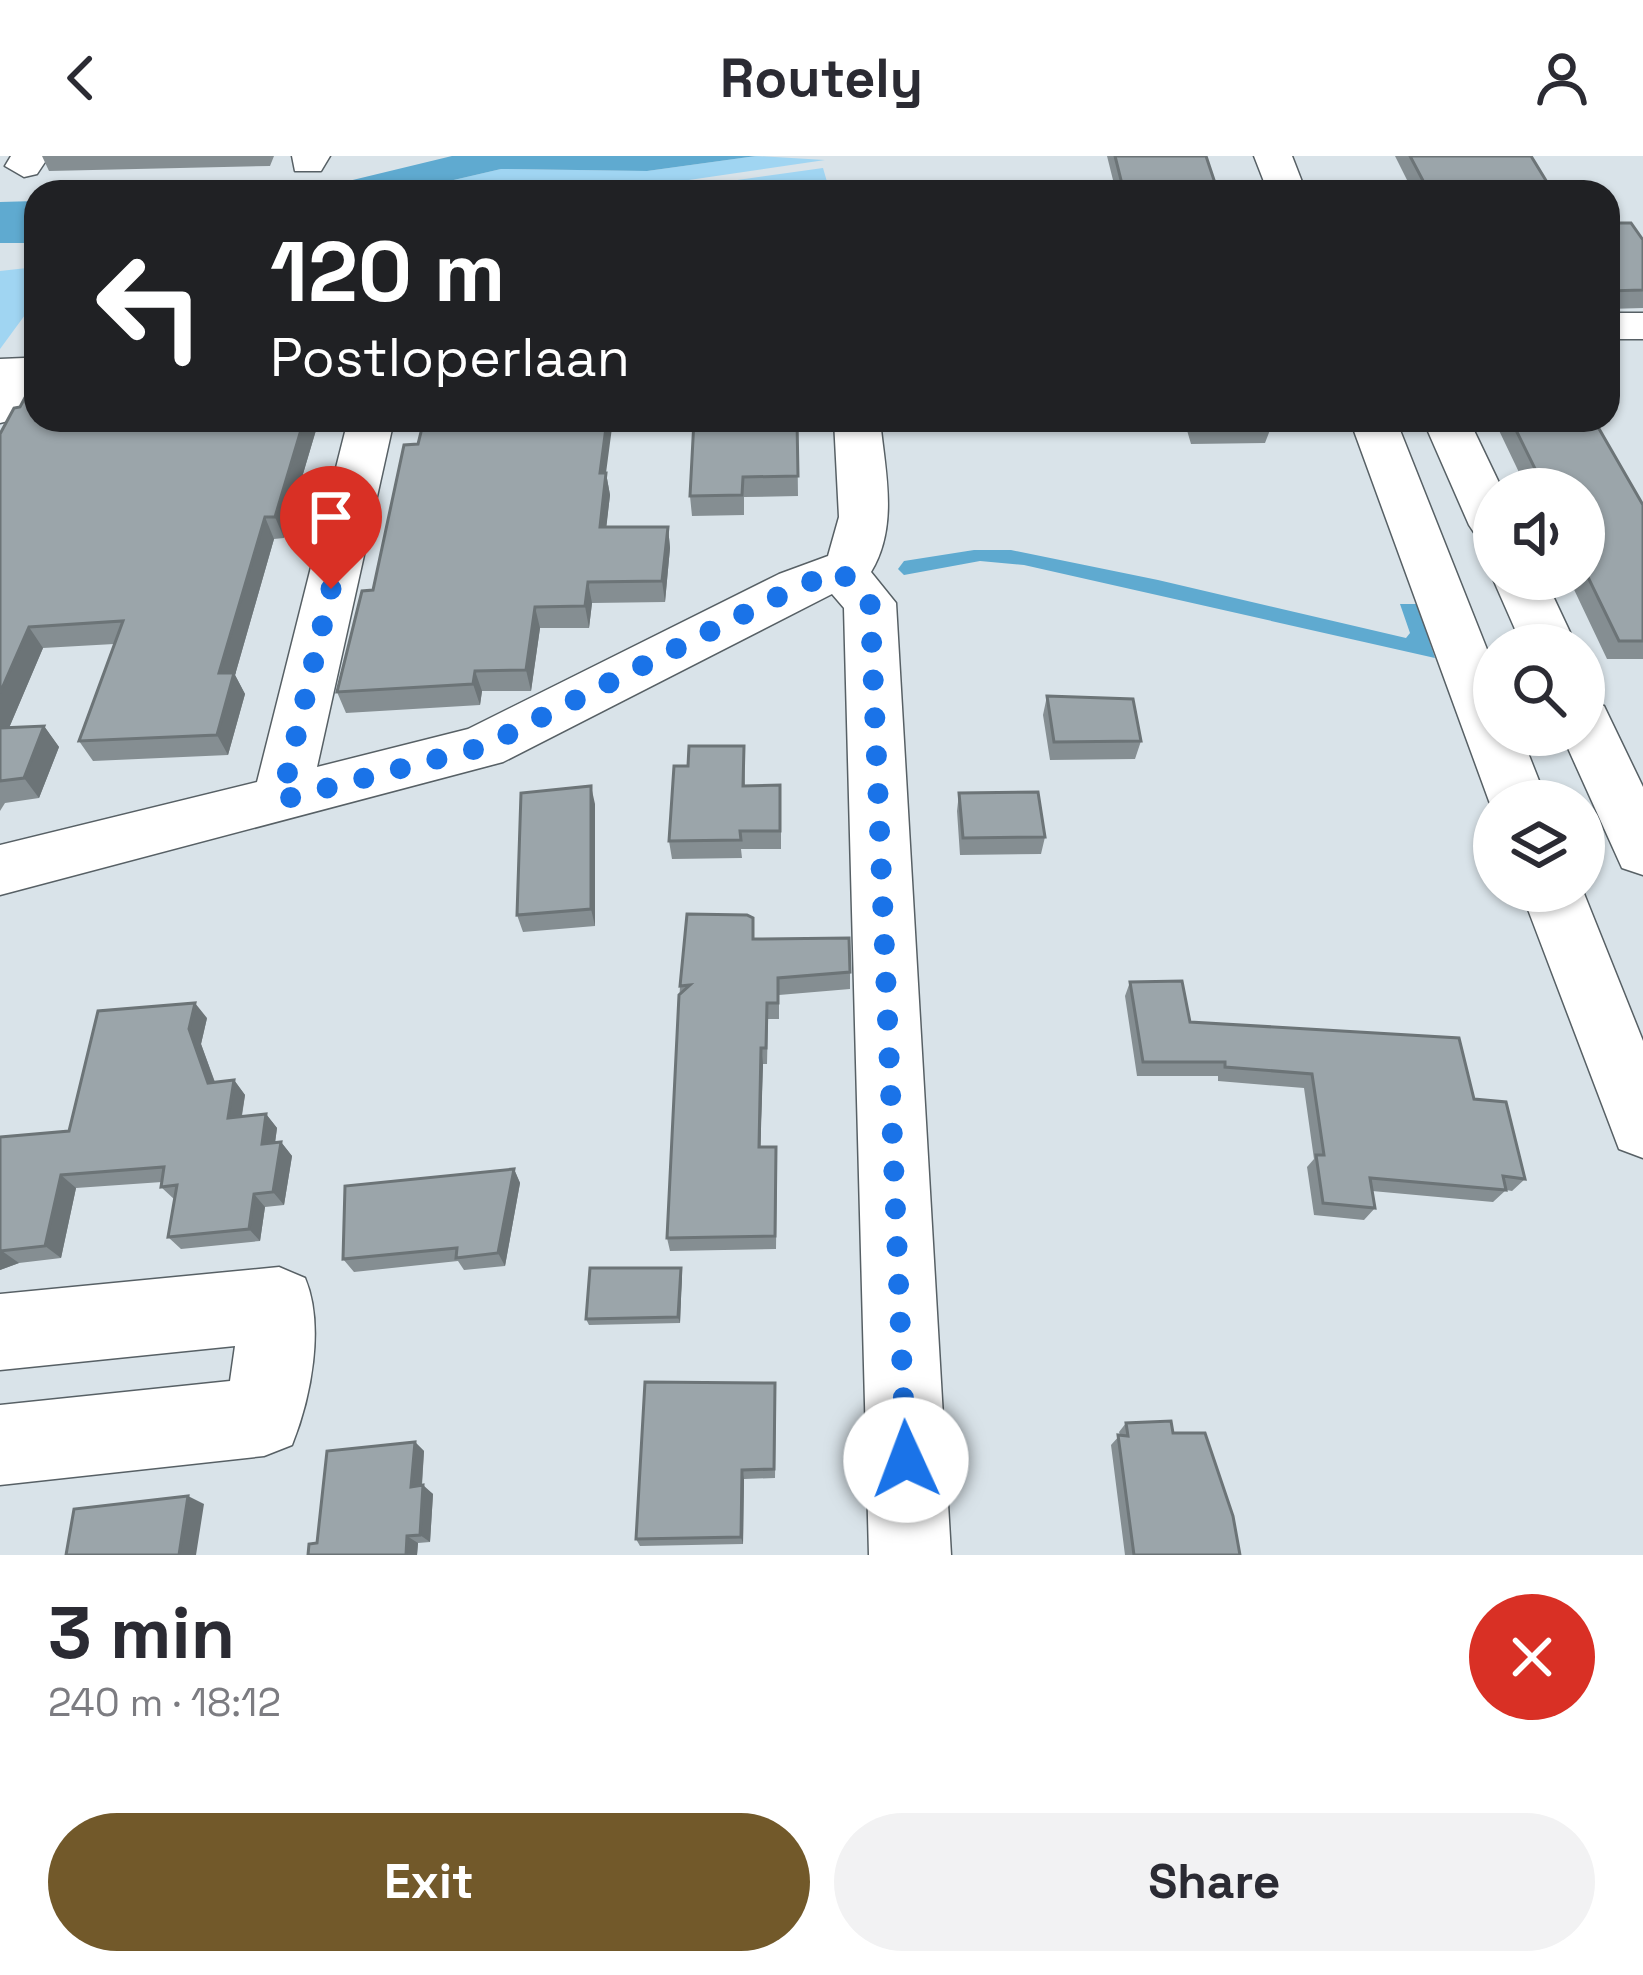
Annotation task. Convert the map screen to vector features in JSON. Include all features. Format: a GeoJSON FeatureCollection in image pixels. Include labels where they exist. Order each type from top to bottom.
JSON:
{"type":"FeatureCollection","features":[{"type":"Feature","properties":{"kind":"street"},"geometry":{"type":"LineString","coordinates":[[281,800],[368,432]]}},
{"type":"Feature","properties":{"kind":"street"},"geometry":{"type":"LineString","coordinates":[[0,871],[483,747],[797,587],[840,571],[854,563],[864,541],[858,432]]}},
{"type":"Feature","properties":{"kind":"street"},"geometry":{"type":"LineString","coordinates":[[1378,432],[1510,780]]}},
{"type":"Feature","properties":{"kind":"street"},"geometry":{"type":"LineString","coordinates":[[1451,432],[1473,479]]}},
{"type":"Feature","properties":{"kind":"street"},"geometry":{"type":"LineString","coordinates":[[840,571],[870,603],[910,1555]]}},
{"type":"Feature","properties":{"kind":"street"},"geometry":{"type":"LineString","coordinates":[[1600,756],[1643,850]]}},
{"type":"Feature","properties":{"kind":"street"},"geometry":{"type":"LineString","coordinates":[[1560,912],[1643,1126]]}},
{"type":"Feature","properties":{"kind":"street"},"geometry":{"type":"LineString","coordinates":[[0,1332],[279,1304],[264,1417],[0,1445]]}},
{"type":"Feature","properties":{"kind":"shaded area"},"geometry":{"type":"Polygon","coordinates":[[[452,156],[756,156],[647,171],[501,169],[454,180],[353,180],[452,156]]]}},
{"type":"Feature","properties":{"kind":"shaded area"},"geometry":{"type":"Polygon","coordinates":[[[756,156],[825,160],[689,180],[454,180],[501,169],[647,171],[756,156]]]}},
{"type":"Feature","properties":{"kind":"shaded area"},"geometry":{"type":"Polygon","coordinates":[[[823,168],[826,180],[737,180],[823,168]]]}},
{"type":"Feature","properties":{"kind":"shaded area"},"geometry":{"type":"Polygon","coordinates":[[[24,201],[24,243],[0,243],[0,202],[24,201]]]}},
{"type":"Feature","properties":{"kind":"shaded area"},"geometry":{"type":"Polygon","coordinates":[[[24,268],[24,316],[0,349],[0,271],[24,268]]]}},
{"type":"Feature","properties":{"kind":"shaded area"},"geometry":{"type":"Polygon","coordinates":[[[974,550],[1011,550],[1406,638],[1410,633],[1400,604],[1417,604],[1435,658],[1024,565],[980,561],[904,575],[898,569],[904,561],[974,550]]]}},
{"type":"Feature","properties":{"kind":"building"},"geometry":{"type":"Polygon","coordinates":[[[1115,156],[1206,156],[1214,180],[1121,180],[1115,156]]]}},
{"type":"Feature","properties":{"kind":"building"},"geometry":{"type":"Polygon","coordinates":[[[1410,156],[1531,156],[1546,180],[1423,180],[1410,156]]]}},
{"type":"Feature","properties":{"kind":"building"},"geometry":{"type":"Polygon","coordinates":[[[1620,223],[1631,223],[1643,240],[1643,290],[1620,291],[1620,223]]]}},
{"type":"Feature","properties":{"kind":"building"},"geometry":{"type":"Polygon","coordinates":[[[24,400],[24,432],[300,432],[275,517],[265,517],[219,673],[234,673],[217,735],[79,741],[123,621],[29,627],[0,693],[0,434],[14,408],[24,400]]]}},
{"type":"Feature","properties":{"kind":"building"},"geometry":{"type":"Polygon","coordinates":[[[421,432],[605,432],[600,527],[668,527],[662,581],[588,582],[585,606],[535,607],[526,670],[475,671],[473,684],[337,692],[362,591],[373,590],[404,445],[418,444],[421,432]]]}},
{"type":"Feature","properties":{"kind":"building"},"geometry":{"type":"Polygon","coordinates":[[[693,432],[797,432],[798,476],[743,477],[742,495],[690,496],[693,432]]]}},
{"type":"Feature","properties":{"kind":"building"},"geometry":{"type":"Polygon","coordinates":[[[1517,432],[1601,432],[1643,505],[1643,641],[1619,641],[1599,600],[1605,600],[1605,468],[1535,468],[1517,432]]]}},
{"type":"Feature","properties":{"kind":"building"},"geometry":{"type":"Polygon","coordinates":[[[1047,696],[1133,699],[1141,741],[1054,742],[1047,696]]]}},
{"type":"Feature","properties":{"kind":"building"},"geometry":{"type":"Polygon","coordinates":[[[44,726],[24,778],[0,781],[0,728],[44,726]]]}},
{"type":"Feature","properties":{"kind":"building"},"geometry":{"type":"Polygon","coordinates":[[[689,746],[744,746],[743,786],[780,785],[780,831],[740,831],[741,840],[669,841],[674,766],[688,766],[689,746]]]}},
{"type":"Feature","properties":{"kind":"building"},"geometry":{"type":"Polygon","coordinates":[[[591,786],[591,909],[517,915],[521,793],[591,786]]]}},
{"type":"Feature","properties":{"kind":"building"},"geometry":{"type":"Polygon","coordinates":[[[1038,792],[1045,837],[963,838],[959,793],[1038,792]]]}},
{"type":"Feature","properties":{"kind":"building"},"geometry":{"type":"Polygon","coordinates":[[[687,914],[747,915],[753,918],[753,939],[849,938],[850,972],[778,978],[778,1003],[767,1003],[759,1147],[776,1147],[775,1236],[667,1238],[679,995],[690,985],[680,986],[687,914]]]}},
{"type":"Feature","properties":{"kind":"building"},"geometry":{"type":"Polygon","coordinates":[[[1182,981],[1190,1022],[1459,1038],[1474,1099],[1506,1102],[1525,1179],[1503,1176],[1506,1190],[1370,1178],[1375,1208],[1323,1203],[1316,1155],[1324,1155],[1312,1074],[1225,1067],[1225,1062],[1143,1062],[1130,982],[1182,981]]]}},
{"type":"Feature","properties":{"kind":"building"},"geometry":{"type":"Polygon","coordinates":[[[195,1003],[189,1029],[208,1083],[234,1080],[228,1118],[266,1114],[262,1144],[281,1142],[273,1192],[254,1194],[249,1229],[168,1237],[177,1185],[161,1187],[164,1167],[61,1175],[45,1246],[0,1251],[0,1137],[69,1131],[98,1011],[195,1003]]]}},
{"type":"Feature","properties":{"kind":"building"},"geometry":{"type":"Polygon","coordinates":[[[514,1169],[498,1253],[456,1258],[457,1248],[343,1259],[345,1186],[514,1169]]]}},
{"type":"Feature","properties":{"kind":"building"},"geometry":{"type":"Polygon","coordinates":[[[590,1268],[681,1268],[678,1317],[586,1319],[590,1268]]]}},
{"type":"Feature","properties":{"kind":"building"},"geometry":{"type":"Polygon","coordinates":[[[645,1382],[775,1383],[774,1469],[742,1470],[741,1537],[636,1539],[645,1382]]]}},
{"type":"Feature","properties":{"kind":"building"},"geometry":{"type":"Polygon","coordinates":[[[1171,1421],[1173,1433],[1205,1433],[1233,1516],[1240,1555],[1134,1555],[1118,1435],[1128,1436],[1126,1423],[1171,1421]]]}},
{"type":"Feature","properties":{"kind":"building"},"geometry":{"type":"Polygon","coordinates":[[[415,1442],[411,1487],[423,1485],[420,1535],[407,1536],[406,1555],[308,1555],[309,1544],[317,1543],[327,1451],[415,1442]]]}},
{"type":"Feature","properties":{"kind":"building"},"geometry":{"type":"Polygon","coordinates":[[[188,1496],[179,1555],[66,1555],[74,1509],[188,1496]]]}},
{"type":"Feature","properties":{"kind":"route"},"geometry":{"type":"LineString","coordinates":[[331,589],[281,800],[483,747],[797,587],[840,571],[870,603],[906,1460]]}}]}
